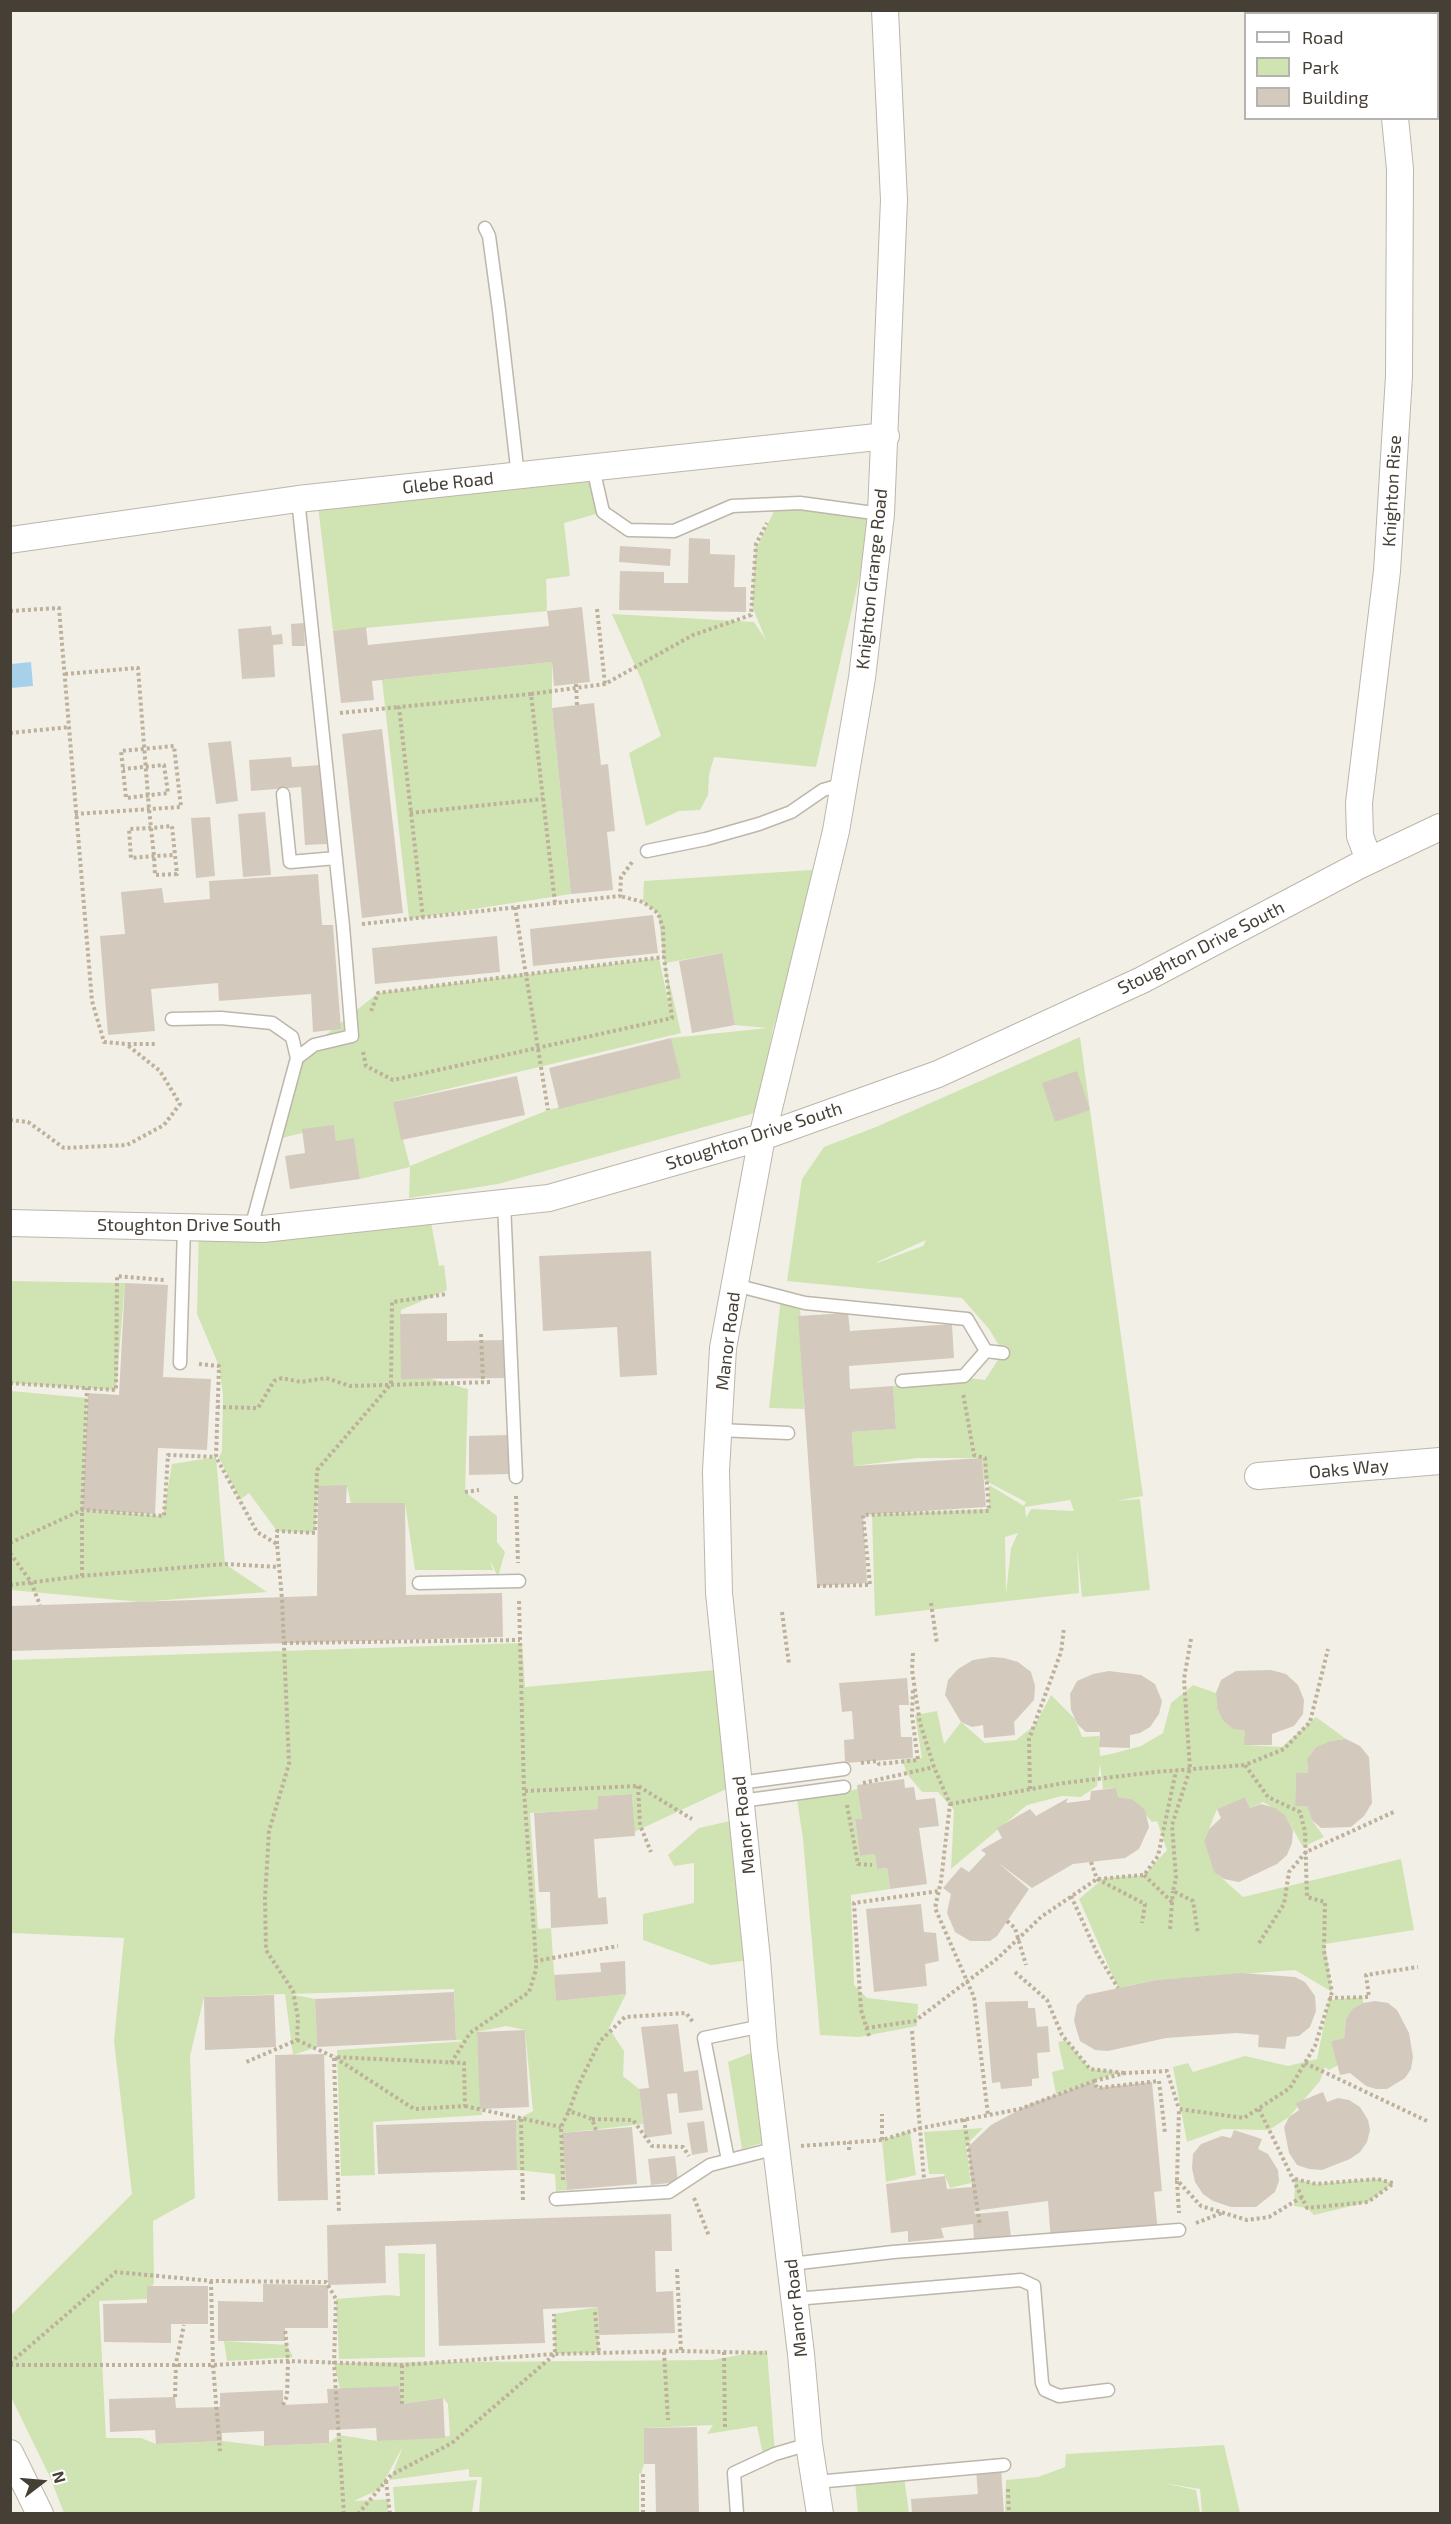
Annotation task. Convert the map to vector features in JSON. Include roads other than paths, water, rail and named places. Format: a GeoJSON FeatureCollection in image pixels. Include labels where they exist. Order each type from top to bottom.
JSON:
{"type":"FeatureCollection","features":[{"type":"Feature","properties":{"kind":"street","name":"Knighton Grange Road"},"geometry":{"type":"LineString","coordinates":[[762,1137],[836,831],[862,678],[881,514],[894,200],[885,10]]}},
{"type":"Feature","properties":{"kind":"street","name":"Knighton Rise"},"geometry":{"type":"LineString","coordinates":[[1369,860],[1360,836],[1359,803],[1388,571],[1398,376],[1400,169],[1395,120]]}},
{"type":"Feature","properties":{"kind":"street","name":"Glebe Road"},"geometry":{"type":"LineString","coordinates":[[10,540],[298,500],[886,436]]}},
{"type":"Feature","properties":{"kind":"street","name":"Stoughton Drive South"},"geometry":{"type":"LineString","coordinates":[[10,1223],[251,1228],[549,1198],[762,1137],[948,1069],[1142,980],[1369,860],[1440,827]]}},
{"type":"Feature","properties":{"kind":"street","name":"Manor Road"},"geometry":{"type":"LineString","coordinates":[[762,1137],[723,1348],[716,1471],[719,1593],[762,2026],[795,2299],[809,2444],[820,2514]]}},
{"type":"Feature","properties":{"kind":"street","name":"Oaks Way"},"geometry":{"type":"LineString","coordinates":[[1258,1476],[1440,1461]]}},
{"type":"Feature","properties":{"kind":"street"},"geometry":{"type":"LineString","coordinates":[[10,2453],[40,2514]]}},
{"type":"Feature","properties":{"kind":"lane"},"geometry":{"type":"LineString","coordinates":[[484,228],[489,237],[518,476]]}},
{"type":"Feature","properties":{"kind":"lane"},"geometry":{"type":"LineString","coordinates":[[593,468],[603,512],[629,530],[675,531],[732,506],[800,503],[881,514]]}},
{"type":"Feature","properties":{"kind":"lane"},"geometry":{"type":"LineString","coordinates":[[297,1058],[314,1045],[352,1036],[343,926],[298,500]]}},
{"type":"Feature","properties":{"kind":"lane"},"geometry":{"type":"LineString","coordinates":[[647,851],[759,825],[790,812],[824,790],[844,784]]}},
{"type":"Feature","properties":{"kind":"lane"},"geometry":{"type":"LineString","coordinates":[[283,794],[291,862],[336,858]]}},
{"type":"Feature","properties":{"kind":"lane"},"geometry":{"type":"LineString","coordinates":[[172,1019],[221,1018],[272,1023],[292,1037],[297,1058],[251,1228]]}},
{"type":"Feature","properties":{"kind":"lane"},"geometry":{"type":"LineString","coordinates":[[504,1203],[516,1477]]}},
{"type":"Feature","properties":{"kind":"lane"},"geometry":{"type":"LineString","coordinates":[[180,1363],[184,1227]]}},
{"type":"Feature","properties":{"kind":"lane"},"geometry":{"type":"LineString","coordinates":[[735,1285],[805,1303],[967,1319],[986,1351]]}},
{"type":"Feature","properties":{"kind":"lane"},"geometry":{"type":"LineString","coordinates":[[986,1351],[1003,1353]]}},
{"type":"Feature","properties":{"kind":"lane"},"geometry":{"type":"LineString","coordinates":[[902,1381],[964,1376],[986,1351]]}},
{"type":"Feature","properties":{"kind":"lane"},"geometry":{"type":"LineString","coordinates":[[718,1430],[788,1433]]}},
{"type":"Feature","properties":{"kind":"lane"},"geometry":{"type":"LineString","coordinates":[[419,1583],[519,1581]]}},
{"type":"Feature","properties":{"kind":"lane"},"geometry":{"type":"LineString","coordinates":[[740,1792],[844,1769]]}},
{"type":"Feature","properties":{"kind":"lane"},"geometry":{"type":"LineString","coordinates":[[740,1792],[844,1787]]}},
{"type":"Feature","properties":{"kind":"lane"},"geometry":{"type":"LineString","coordinates":[[728,2160],[704,2038],[762,2026]]}},
{"type":"Feature","properties":{"kind":"lane"},"geometry":{"type":"LineString","coordinates":[[560,2199],[669,2192],[710,2165],[777,2148]]}},
{"type":"Feature","properties":{"kind":"lane"},"geometry":{"type":"LineString","coordinates":[[791,2264],[893,2252],[1179,2230]]}},
{"type":"Feature","properties":{"kind":"lane"},"geometry":{"type":"LineString","coordinates":[[795,2299],[1021,2280],[1034,2286],[1042,2383],[1045,2390],[1059,2396],[1108,2390]]}},
{"type":"Feature","properties":{"kind":"lane"},"geometry":{"type":"LineString","coordinates":[[737,2514],[734,2474],[775,2454],[809,2444]]}},
{"type":"Feature","properties":{"kind":"lane"},"geometry":{"type":"LineString","coordinates":[[816,2482],[1004,2465]]}},
{"type":"Feature","properties":{"kind":"water"},"geometry":{"type":"Polygon","coordinates":[[[31,662],[33,686],[11,688],[11,664],[31,662]]]}}]}
